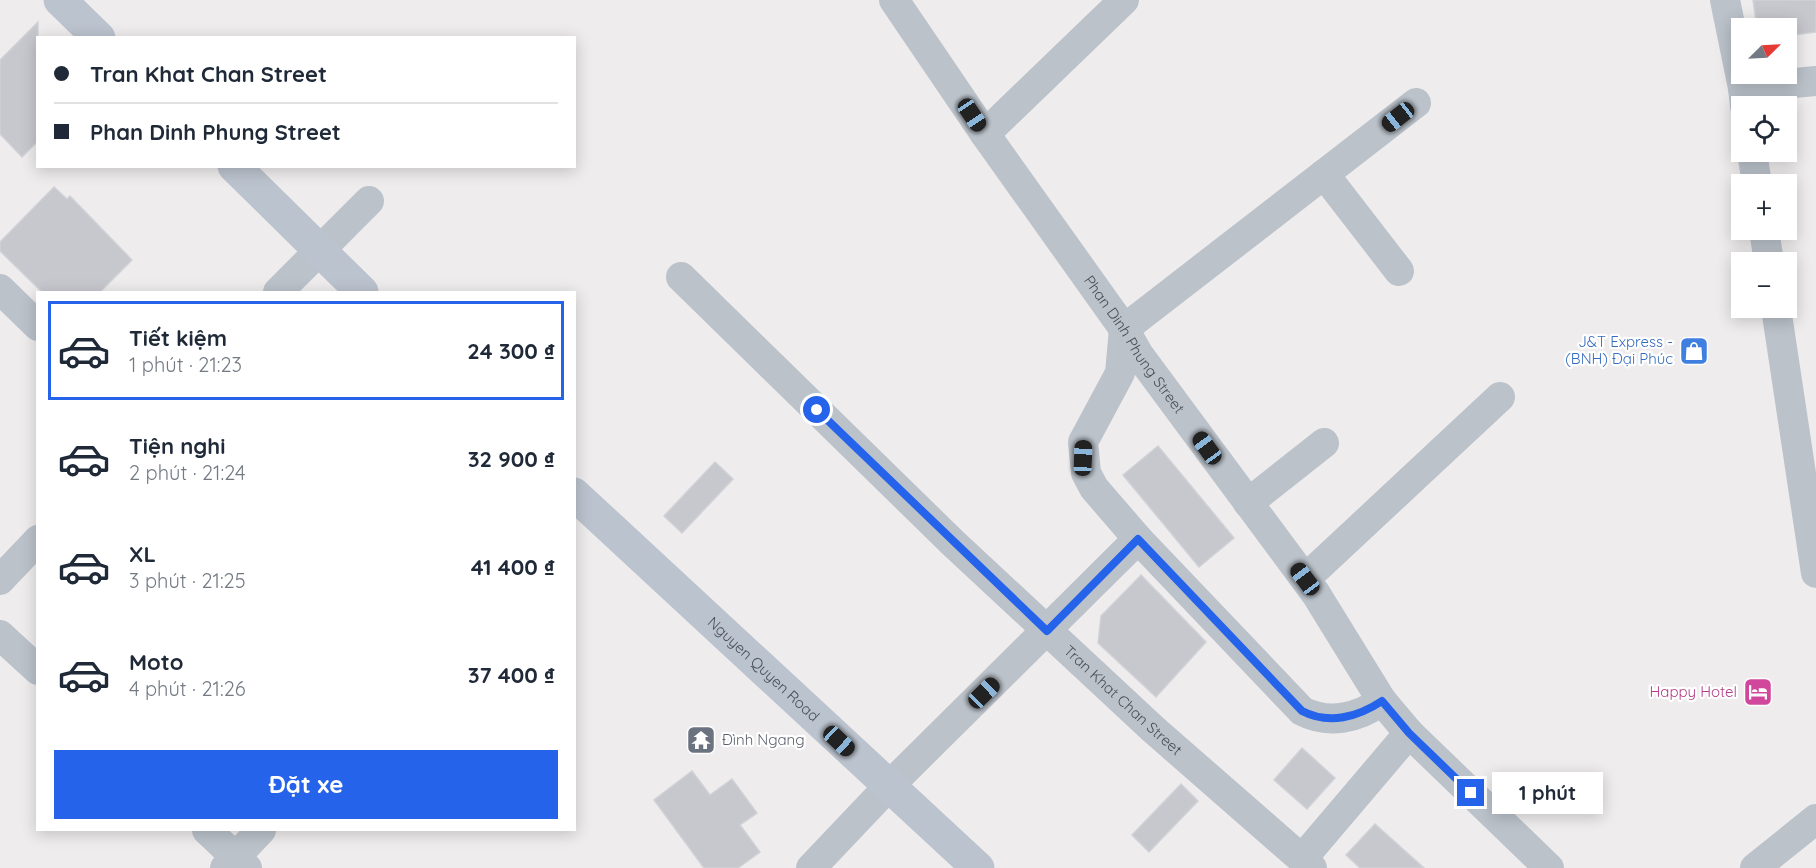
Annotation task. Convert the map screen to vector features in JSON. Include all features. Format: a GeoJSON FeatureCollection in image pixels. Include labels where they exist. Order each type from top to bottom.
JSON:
{"type":"FeatureCollection","features":[{"type":"Feature","properties":{"kind":"street"},"geometry":{"type":"LineString","coordinates":[[60,0],[97,36]]}},
{"type":"Feature","properties":{"kind":"street","name":"Phan Dinh Phung Street"},"geometry":{"type":"LineString","coordinates":[[894,0],[985,135],[1124,329],[1139,355],[1305,579],[1382,701],[1409,733],[1549,868]]}},
{"type":"Feature","properties":{"kind":"street"},"geometry":{"type":"LineString","coordinates":[[985,135],[1124,0]]}},
{"type":"Feature","properties":{"kind":"street"},"geometry":{"type":"LineString","coordinates":[[1725,0],[1744,96]]}},
{"type":"Feature","properties":{"kind":"street"},"geometry":{"type":"LineString","coordinates":[[1748,96],[1816,81]]}},
{"type":"Feature","properties":{"kind":"street"},"geometry":{"type":"LineString","coordinates":[[1382,701],[1372,708],[1337,719],[1325,720],[1302,711],[1138,539],[1094,488],[1086,473],[1083,442],[1120,373],[1124,329],[1416,104]]}},
{"type":"Feature","properties":{"kind":"street"},"geometry":{"type":"LineString","coordinates":[[236,168],[361,291]]}},
{"type":"Feature","properties":{"kind":"street"},"geometry":{"type":"LineString","coordinates":[[1324,174],[1399,271]]}},
{"type":"Feature","properties":{"kind":"street"},"geometry":{"type":"LineString","coordinates":[[279,291],[369,201]]}},
{"type":"Feature","properties":{"kind":"street","name":"Tran Khat Chan Street"},"geometry":{"type":"LineString","coordinates":[[681,277],[953,543],[1153,729],[1307,864]]}},
{"type":"Feature","properties":{"kind":"street"},"geometry":{"type":"LineString","coordinates":[[0,289],[36,324]]}},
{"type":"Feature","properties":{"kind":"street"},"geometry":{"type":"LineString","coordinates":[[1778,318],[1816,573]]}},
{"type":"Feature","properties":{"kind":"street"},"geometry":{"type":"LineString","coordinates":[[1305,579],[1500,396]]}},
{"type":"Feature","properties":{"kind":"street"},"geometry":{"type":"LineString","coordinates":[[1248,503],[1324,443]]}},
{"type":"Feature","properties":{"kind":"street","name":"Nguyen Quyen Road"},"geometry":{"type":"LineString","coordinates":[[576,498],[888,788],[978,868]]}},
{"type":"Feature","properties":{"kind":"street"},"geometry":{"type":"LineString","coordinates":[[811,868],[1138,539]]}},
{"type":"Feature","properties":{"kind":"street"},"geometry":{"type":"LineString","coordinates":[[0,580],[36,542]]}},
{"type":"Feature","properties":{"kind":"street"},"geometry":{"type":"LineString","coordinates":[[0,635],[36,668]]}},
{"type":"Feature","properties":{"kind":"street"},"geometry":{"type":"LineString","coordinates":[[1307,864],[1409,733]]}},
{"type":"Feature","properties":{"kind":"street"},"geometry":{"type":"LineString","coordinates":[[1755,868],[1816,819]]}},
{"type":"Feature","properties":{"kind":"street"},"geometry":{"type":"LineString","coordinates":[[208,831],[236,864],[260,831]]}},
{"type":"Feature","properties":{"kind":"building"},"geometry":{"type":"Polygon","coordinates":[[[1753,0],[1816,0],[1816,32],[1797,35],[1797,18],[1756,18],[1753,0]]]}},
{"type":"Feature","properties":{"kind":"building"},"geometry":{"type":"Polygon","coordinates":[[[38,22],[36,143],[22,157],[0,134],[0,60],[38,22]]]}},
{"type":"Feature","properties":{"kind":"building"},"geometry":{"type":"Polygon","coordinates":[[[54,187],[67,199],[70,196],[132,260],[101,291],[41,291],[0,251],[0,242],[54,187]]]}},
{"type":"Feature","properties":{"kind":"building"},"geometry":{"type":"Polygon","coordinates":[[[1158,446],[1234,538],[1199,567],[1123,475],[1158,446]]]}},
{"type":"Feature","properties":{"kind":"building"},"geometry":{"type":"Polygon","coordinates":[[[715,462],[733,479],[682,533],[664,516],[715,462]]]}},
{"type":"Feature","properties":{"kind":"building"},"geometry":{"type":"Polygon","coordinates":[[[1141,575],[1206,642],[1156,697],[1098,643],[1101,616],[1141,575]]]}},
{"type":"Feature","properties":{"kind":"building"},"geometry":{"type":"Polygon","coordinates":[[[1302,748],[1335,778],[1307,809],[1274,780],[1302,748]]]}},
{"type":"Feature","properties":{"kind":"building"},"geometry":{"type":"Polygon","coordinates":[[[692,771],[710,795],[732,779],[757,813],[740,825],[760,852],[738,868],[704,868],[654,800],[692,771]]]}},
{"type":"Feature","properties":{"kind":"building"},"geometry":{"type":"Polygon","coordinates":[[[1181,784],[1198,801],[1149,852],[1132,835],[1181,784]]]}},
{"type":"Feature","properties":{"kind":"building"},"geometry":{"type":"Polygon","coordinates":[[[1375,824],[1424,868],[1360,868],[1346,855],[1375,824]]]}},
{"type":"Feature","properties":{"kind":"place","name":"J&T Express - (BNH) Đại Phúc"},"geometry":{"type":"Point","coordinates":[1694,351]}},
{"type":"Feature","properties":{"kind":"place","name":"Happy Hotel"},"geometry":{"type":"Point","coordinates":[1758,692]}},
{"type":"Feature","properties":{"kind":"place","name":"Đình Ngang"},"geometry":{"type":"Point","coordinates":[701,740]}},
{"type":"Feature","properties":{"kind":"route"},"geometry":{"type":"LineString","coordinates":[[817,410],[1047,631],[1138,539],[1302,711],[1325,720],[1337,719],[1372,708],[1382,701],[1409,733],[1471,793]]}}]}
